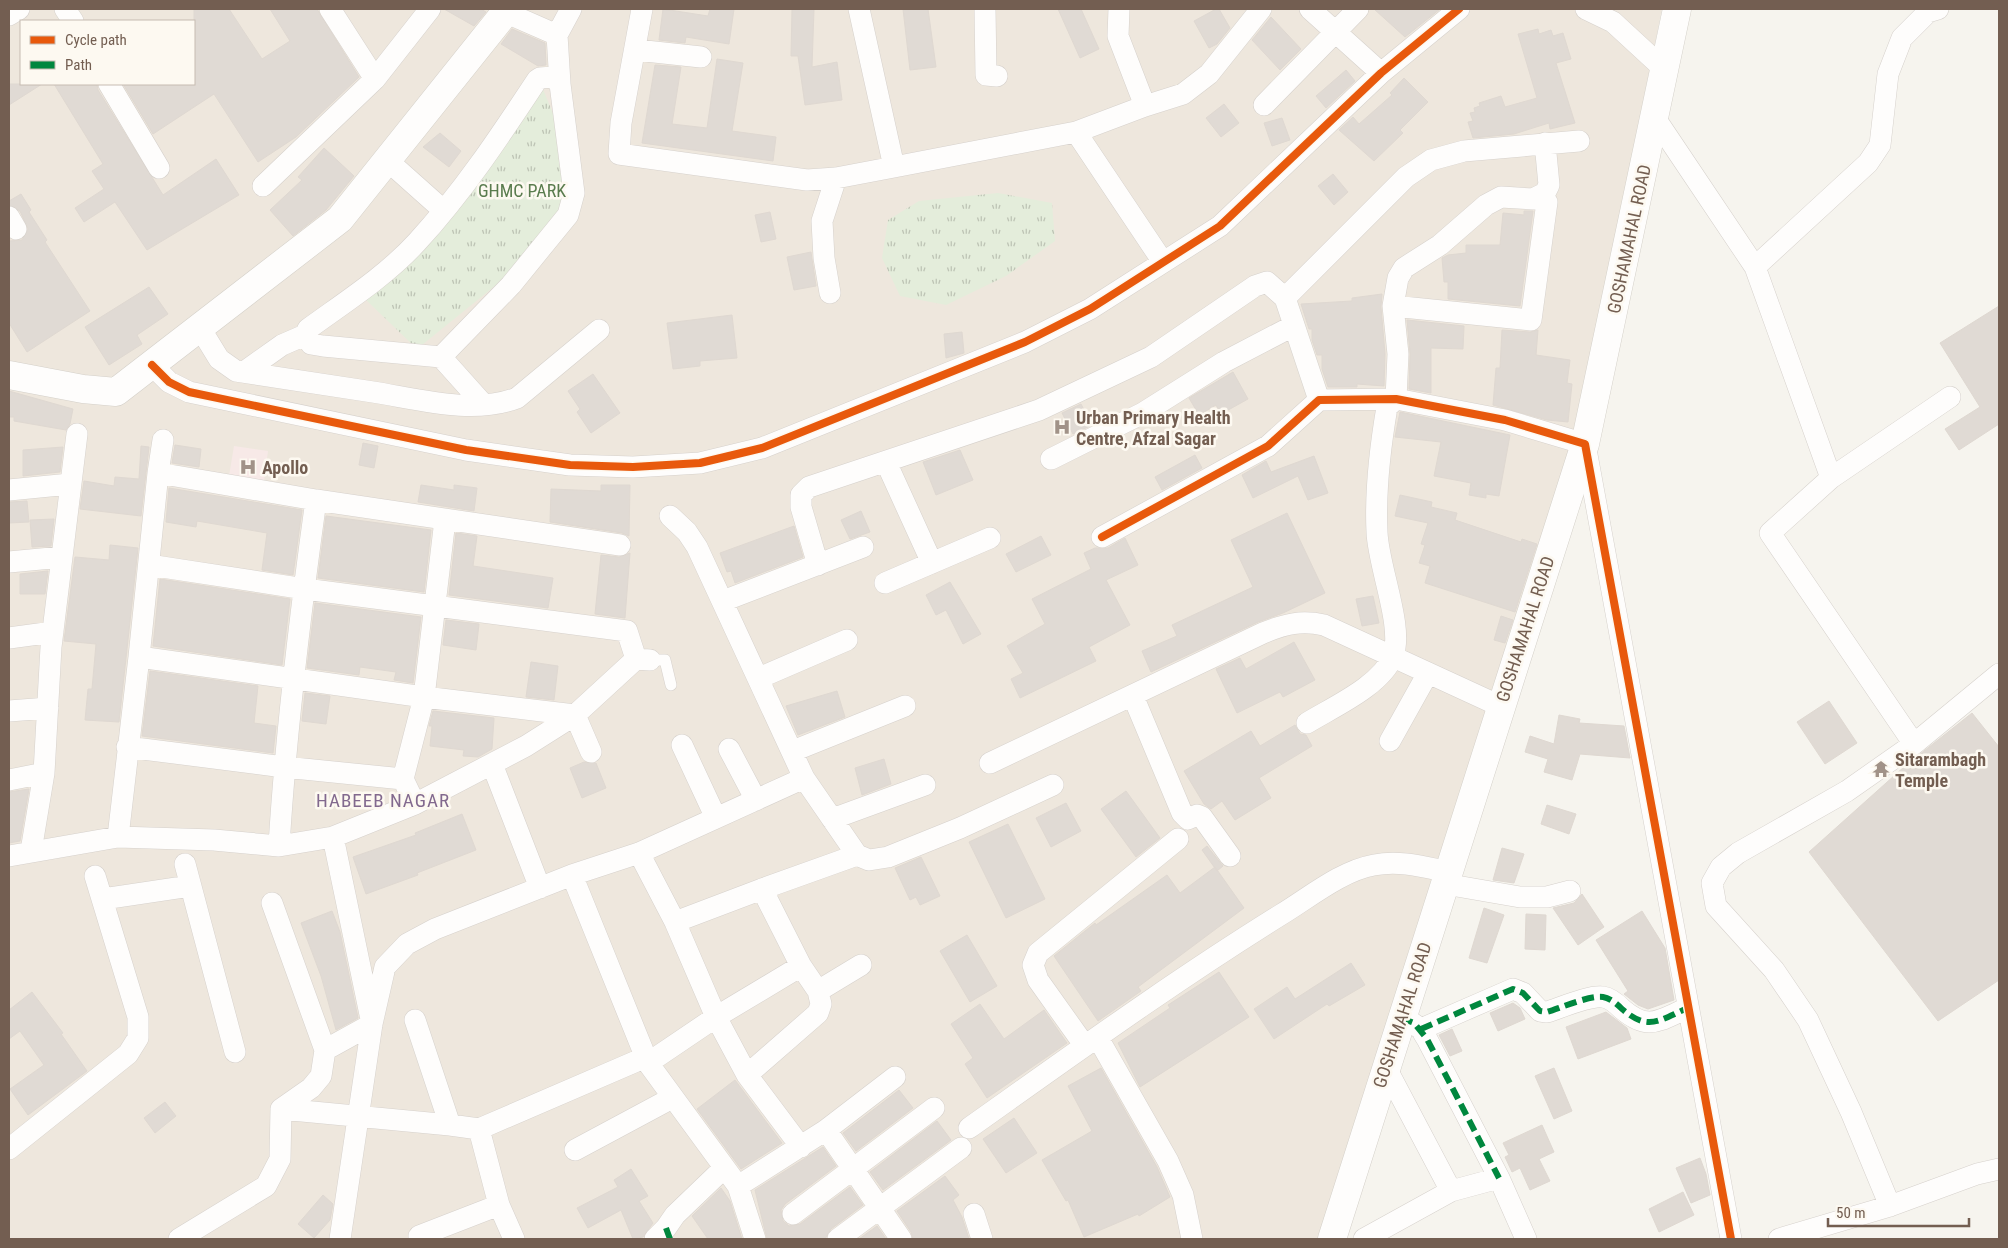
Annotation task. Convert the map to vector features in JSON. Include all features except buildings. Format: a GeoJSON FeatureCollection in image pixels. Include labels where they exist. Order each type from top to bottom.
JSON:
{"type":"FeatureCollection","features":[{"type":"Feature","properties":{"kind":"main road","name":"GOSHAMAHAL ROAD"},"geometry":{"type":"LineString","coordinates":[[1332,1239],[1386,1066],[1411,1024],[1447,878],[1500,706],[1585,444],[1678,9]]}},
{"type":"Feature","properties":{"kind":"main road"},"geometry":{"type":"LineString","coordinates":[[9,375],[83,389],[116,392],[340,220],[507,11]]}},
{"type":"Feature","properties":{"kind":"street"},"geometry":{"type":"LineString","coordinates":[[9,15],[19,9]]}},
{"type":"Feature","properties":{"kind":"street"},"geometry":{"type":"LineString","coordinates":[[65,9],[72,20]]}},
{"type":"Feature","properties":{"kind":"street"},"geometry":{"type":"LineString","coordinates":[[330,9],[375,79]]}},
{"type":"Feature","properties":{"kind":"street"},"geometry":{"type":"LineString","coordinates":[[263,186],[375,79],[430,9]]}},
{"type":"Feature","properties":{"kind":"street"},"geometry":{"type":"LineString","coordinates":[[441,357],[511,285],[568,215],[574,193],[560,84],[557,35],[571,9]]}},
{"type":"Feature","properties":{"kind":"street"},"geometry":{"type":"LineString","coordinates":[[642,9],[636,50],[621,123],[619,154],[808,180],[836,178],[1076,132],[1183,94],[1209,74],[1261,9]]}},
{"type":"Feature","properties":{"kind":"street"},"geometry":{"type":"LineString","coordinates":[[860,9],[894,167]]}},
{"type":"Feature","properties":{"kind":"street"},"geometry":{"type":"LineString","coordinates":[[985,9],[986,75],[997,76]]}},
{"type":"Feature","properties":{"kind":"street"},"geometry":{"type":"LineString","coordinates":[[1120,9],[1118,36],[1145,106]]}},
{"type":"Feature","properties":{"kind":"street"},"geometry":{"type":"LineString","coordinates":[[1310,9],[1381,74]]}},
{"type":"Feature","properties":{"kind":"street"},"geometry":{"type":"LineString","coordinates":[[1264,105],[1358,9]]}},
{"type":"Feature","properties":{"kind":"street"},"geometry":{"type":"LineString","coordinates":[[152,365],[169,382],[189,392],[466,450],[570,465],[633,467],[700,463],[762,448],[1025,342],[1090,309],[1220,226],[1381,74],[1459,9]]}},
{"type":"Feature","properties":{"kind":"street"},"geometry":{"type":"LineString","coordinates":[[1586,9],[1613,22],[1664,69]]}},
{"type":"Feature","properties":{"kind":"street"},"geometry":{"type":"LineString","coordinates":[[1755,267],[1868,163],[1880,145],[1888,74],[1902,38],[1928,12],[1938,9]]}},
{"type":"Feature","properties":{"kind":"street"},"geometry":{"type":"LineString","coordinates":[[507,11],[557,35]]}},
{"type":"Feature","properties":{"kind":"street"},"geometry":{"type":"LineString","coordinates":[[636,50],[702,57]]}},
{"type":"Feature","properties":{"kind":"street"},"geometry":{"type":"LineString","coordinates":[[244,372],[282,345],[305,335],[308,329],[388,269],[417,242],[475,171],[540,78],[553,76],[560,84]]}},
{"type":"Feature","properties":{"kind":"street"},"geometry":{"type":"LineString","coordinates":[[111,85],[159,168]]}},
{"type":"Feature","properties":{"kind":"street"},"geometry":{"type":"LineString","coordinates":[[1655,118],[1755,267],[1831,478]]}},
{"type":"Feature","properties":{"kind":"street"},"geometry":{"type":"LineString","coordinates":[[1076,132],[1163,262]]}},
{"type":"Feature","properties":{"kind":"street"},"geometry":{"type":"LineString","coordinates":[[1285,298],[1406,177],[1431,160],[1464,151],[1579,141]]}},
{"type":"Feature","properties":{"kind":"street"},"geometry":{"type":"LineString","coordinates":[[1307,723],[1375,682],[1393,657],[1396,638],[1377,534],[1376,488],[1387,407],[1396,399],[1398,354],[1393,306],[1398,278],[1404,268],[1440,245],[1486,206],[1501,197],[1533,199],[1545,193],[1548,185],[1545,143]]}},
{"type":"Feature","properties":{"kind":"street"},"geometry":{"type":"LineString","coordinates":[[388,161],[443,210]]}},
{"type":"Feature","properties":{"kind":"street"},"geometry":{"type":"LineString","coordinates":[[830,293],[824,258],[822,222],[836,178]]}},
{"type":"Feature","properties":{"kind":"street"},"geometry":{"type":"LineString","coordinates":[[1393,306],[1531,320],[1547,202]]}},
{"type":"Feature","properties":{"kind":"street"},"geometry":{"type":"LineString","coordinates":[[818,565],[801,507],[801,495],[809,487],[1039,410],[1142,361],[1255,286],[1266,282],[1285,298],[1319,400]]}},
{"type":"Feature","properties":{"kind":"street"},"geometry":{"type":"LineString","coordinates":[[1051,459],[1143,413],[1224,362],[1293,326]]}},
{"type":"Feature","properties":{"kind":"street"},"geometry":{"type":"LineString","coordinates":[[200,328],[219,359],[236,371],[435,402],[484,406],[502,404],[517,398],[599,330]]}},
{"type":"Feature","properties":{"kind":"street"},"geometry":{"type":"LineString","coordinates":[[305,335],[312,344],[323,346],[441,357],[484,406]]}},
{"type":"Feature","properties":{"kind":"street"},"geometry":{"type":"LineString","coordinates":[[1914,744],[1770,533],[1831,478],[1950,397]]}},
{"type":"Feature","properties":{"kind":"street"},"geometry":{"type":"LineString","coordinates":[[1102,537],[1268,446],[1319,400],[1396,399],[1505,420],[1585,444],[1731,1239]]}},
{"type":"Feature","properties":{"kind":"street"},"geometry":{"type":"LineString","coordinates":[[31,851],[44,773],[53,632],[77,434]]}},
{"type":"Feature","properties":{"kind":"street"},"geometry":{"type":"LineString","coordinates":[[118,837],[163,440]]}},
{"type":"Feature","properties":{"kind":"street"},"geometry":{"type":"LineString","coordinates":[[886,462],[932,563]]}},
{"type":"Feature","properties":{"kind":"street"},"geometry":{"type":"LineString","coordinates":[[158,473],[316,500],[620,545]]}},
{"type":"Feature","properties":{"kind":"street"},"geometry":{"type":"LineString","coordinates":[[9,490],[70,484]]}},
{"type":"Feature","properties":{"kind":"street"},"geometry":{"type":"LineString","coordinates":[[279,846],[284,767],[293,678],[316,500]]}},
{"type":"Feature","properties":{"kind":"street"},"geometry":{"type":"LineString","coordinates":[[670,516],[687,532],[697,547],[724,601],[804,778],[857,855],[869,860],[888,858],[960,828],[1053,785]]}},
{"type":"Feature","properties":{"kind":"street"},"geometry":{"type":"LineString","coordinates":[[415,804],[404,779],[424,697],[445,520]]}},
{"type":"Feature","properties":{"kind":"street"},"geometry":{"type":"LineString","coordinates":[[885,583],[990,538]]}},
{"type":"Feature","properties":{"kind":"street"},"geometry":{"type":"LineString","coordinates":[[724,601],[863,547]]}},
{"type":"Feature","properties":{"kind":"street"},"geometry":{"type":"LineString","coordinates":[[9,562],[62,558]]}},
{"type":"Feature","properties":{"kind":"street"},"geometry":{"type":"LineString","coordinates":[[9,856],[118,837],[195,839],[279,846],[333,837],[415,804],[526,746],[576,715],[643,659],[627,631],[305,589],[149,565]]}},
{"type":"Feature","properties":{"kind":"street"},"geometry":{"type":"LineString","coordinates":[[990,763],[1263,633],[1291,622],[1309,622],[1324,625],[1500,706]]}},
{"type":"Feature","properties":{"kind":"street"},"geometry":{"type":"LineString","coordinates":[[9,638],[53,632]]}},
{"type":"Feature","properties":{"kind":"street"},"geometry":{"type":"LineString","coordinates":[[759,678],[847,640]]}},
{"type":"Feature","properties":{"kind":"street"},"geometry":{"type":"LineString","coordinates":[[139,657],[424,697],[576,715]]}},
{"type":"Feature","properties":{"kind":"street"},"geometry":{"type":"LineString","coordinates":[[1390,740],[1428,673]]}},
{"type":"Feature","properties":{"kind":"street"},"geometry":{"type":"LineString","coordinates":[[1890,1206],[1851,1112],[1808,1020],[1774,970],[1716,906],[1712,883],[1721,867],[1738,853],[1847,791],[1914,744],[1999,674]]}},
{"type":"Feature","properties":{"kind":"street"},"geometry":{"type":"LineString","coordinates":[[1133,696],[1182,813],[1188,818],[1197,815],[1202,817],[1230,856]]}},
{"type":"Feature","properties":{"kind":"street"},"geometry":{"type":"LineString","coordinates":[[793,751],[905,706]]}},
{"type":"Feature","properties":{"kind":"street"},"geometry":{"type":"LineString","coordinates":[[9,711],[48,708]]}},
{"type":"Feature","properties":{"kind":"street"},"geometry":{"type":"LineString","coordinates":[[576,715],[591,752]]}},
{"type":"Feature","properties":{"kind":"street"},"geometry":{"type":"LineString","coordinates":[[682,745],[716,818]]}},
{"type":"Feature","properties":{"kind":"street"},"geometry":{"type":"LineString","coordinates":[[127,747],[284,767],[404,779]]}},
{"type":"Feature","properties":{"kind":"street"},"geometry":{"type":"LineString","coordinates":[[729,749],[756,800]]}},
{"type":"Feature","properties":{"kind":"street"},"geometry":{"type":"LineString","coordinates":[[492,764],[540,888]]}},
{"type":"Feature","properties":{"kind":"street"},"geometry":{"type":"LineString","coordinates":[[9,780],[44,773]]}},
{"type":"Feature","properties":{"kind":"street"},"geometry":{"type":"LineString","coordinates":[[340,1239],[372,1024],[385,967],[407,944],[435,929],[572,875],[639,853],[804,778]]}},
{"type":"Feature","properties":{"kind":"street"},"geometry":{"type":"LineString","coordinates":[[832,819],[925,784]]}},
{"type":"Feature","properties":{"kind":"street"},"geometry":{"type":"LineString","coordinates":[[333,837],[372,1024]]}},
{"type":"Feature","properties":{"kind":"street"},"geometry":{"type":"LineString","coordinates":[[1178,839],[1038,953],[1033,965],[1038,980],[1091,1042],[1168,1161],[1183,1195],[1192,1239]]}},
{"type":"Feature","properties":{"kind":"street"},"geometry":{"type":"LineString","coordinates":[[639,853],[675,922],[716,1017],[747,1075],[801,1147]]}},
{"type":"Feature","properties":{"kind":"street"},"geometry":{"type":"LineString","coordinates":[[675,922],[762,888],[857,855]]}},
{"type":"Feature","properties":{"kind":"street"},"geometry":{"type":"LineString","coordinates":[[969,1128],[1250,934],[1346,874],[1374,865],[1401,862],[1447,878],[1520,897],[1547,897],[1570,890]]}},
{"type":"Feature","properties":{"kind":"street"},"geometry":{"type":"LineString","coordinates":[[185,864],[235,1052]]}},
{"type":"Feature","properties":{"kind":"street"},"geometry":{"type":"LineString","coordinates":[[572,875],[647,1060],[672,1098],[738,1186],[755,1239]]}},
{"type":"Feature","properties":{"kind":"street"},"geometry":{"type":"LineString","coordinates":[[9,1149],[128,1054],[138,1038],[138,1017],[96,876]]}},
{"type":"Feature","properties":{"kind":"street"},"geometry":{"type":"LineString","coordinates":[[103,899],[190,886]]}},
{"type":"Feature","properties":{"kind":"street"},"geometry":{"type":"LineString","coordinates":[[747,1075],[818,1013],[821,1004],[818,991],[801,966],[762,888]]}},
{"type":"Feature","properties":{"kind":"street"},"geometry":{"type":"LineString","coordinates":[[272,903],[325,1050],[321,1076],[311,1088],[282,1109]]}},
{"type":"Feature","properties":{"kind":"street"},"geometry":{"type":"LineString","coordinates":[[818,991],[861,965]]}},
{"type":"Feature","properties":{"kind":"street"},"geometry":{"type":"LineString","coordinates":[[282,1109],[479,1129],[647,1060],[801,966]]}},
{"type":"Feature","properties":{"kind":"street"},"geometry":{"type":"LineString","coordinates":[[1526,1239],[1484,1145],[1411,1024],[1513,989],[1523,993],[1540,1011],[1547,1012],[1602,996],[1614,1002],[1634,1019],[1643,1023],[1653,1022],[1688,1008]]}},
{"type":"Feature","properties":{"kind":"street"},"geometry":{"type":"LineString","coordinates":[[415,1020],[450,1125]]}},
{"type":"Feature","properties":{"kind":"street"},"geometry":{"type":"LineString","coordinates":[[325,1050],[372,1024]]}},
{"type":"Feature","properties":{"kind":"street"},"geometry":{"type":"LineString","coordinates":[[1386,1066],[1451,1191]]}},
{"type":"Feature","properties":{"kind":"street"},"geometry":{"type":"LineString","coordinates":[[738,1186],[826,1130],[895,1077]]}},
{"type":"Feature","properties":{"kind":"street"},"geometry":{"type":"LineString","coordinates":[[575,1150],[672,1098]]}},
{"type":"Feature","properties":{"kind":"street"},"geometry":{"type":"LineString","coordinates":[[793,1214],[934,1108]]}},
{"type":"Feature","properties":{"kind":"street"},"geometry":{"type":"LineString","coordinates":[[179,1239],[266,1186],[280,1159],[282,1109]]}},
{"type":"Feature","properties":{"kind":"street"},"geometry":{"type":"LineString","coordinates":[[479,1129],[499,1205],[514,1239]]}},
{"type":"Feature","properties":{"kind":"street"},"geometry":{"type":"LineString","coordinates":[[826,1130],[901,1239]]}},
{"type":"Feature","properties":{"kind":"street"},"geometry":{"type":"LineString","coordinates":[[838,1239],[961,1148]]}},
{"type":"Feature","properties":{"kind":"street"},"geometry":{"type":"LineString","coordinates":[[664,1236],[675,1215],[724,1168]]}},
{"type":"Feature","properties":{"kind":"street"},"geometry":{"type":"LineString","coordinates":[[1779,1239],[1890,1206],[1977,1174],[1999,1169]]}},
{"type":"Feature","properties":{"kind":"street"},"geometry":{"type":"LineString","coordinates":[[1364,1239],[1451,1191],[1499,1178]]}},
{"type":"Feature","properties":{"kind":"street"},"geometry":{"type":"LineString","coordinates":[[419,1236],[499,1205]]}},
{"type":"Feature","properties":{"kind":"street"},"geometry":{"type":"LineString","coordinates":[[974,1214],[982,1239]]}},
{"type":"Feature","properties":{"kind":"lane"},"geometry":{"type":"LineString","coordinates":[[643,659],[665,660],[671,685]]}},
{"type":"Feature","properties":{"kind":"shaded area"},"geometry":{"type":"Polygon","coordinates":[[[9,9],[1662,9],[1577,426],[1318,1239],[9,1239],[9,9]]]}},
{"type":"Feature","properties":{"kind":"shaded area","name":"Apollo"},"geometry":{"type":"Polygon","coordinates":[[[234,446],[268,451],[263,488],[228,482],[234,446]]]}},
{"type":"Feature","properties":{"kind":"green space","name":"GHMC PARK"},"geometry":{"type":"Polygon","coordinates":[[[540,82],[564,140],[568,204],[511,273],[417,349],[363,297],[540,82]]]}},
{"type":"Feature","properties":{"kind":"green space"},"geometry":{"type":"Polygon","coordinates":[[[998,193],[1052,203],[1055,241],[1006,276],[946,305],[900,296],[882,258],[888,220],[919,201],[998,193]]]}},
{"type":"Feature","properties":{"kind":"marked path"},"geometry":{"type":"LineString","coordinates":[[1421,1029],[1513,989],[1523,993],[1540,1011],[1547,1012],[1597,997],[1608,999],[1616,1003],[1631,1016],[1647,1022],[1661,1020],[1688,1008]]}},
{"type":"Feature","properties":{"kind":"marked path"},"geometry":{"type":"LineString","coordinates":[[1401,1018],[1414,1023],[1427,1039],[1499,1178]]}},
{"type":"Feature","properties":{"kind":"marked path"},"geometry":{"type":"LineString","coordinates":[[666,1228],[670,1239]]}},
{"type":"Feature","properties":{"kind":"cycle path"},"geometry":{"type":"LineString","coordinates":[[152,365],[169,382],[189,392],[466,450],[570,465],[633,467],[700,463],[762,448],[1025,342],[1090,309],[1220,226],[1381,73],[1459,9]]}},
{"type":"Feature","properties":{"kind":"cycle path"},"geometry":{"type":"LineString","coordinates":[[1102,537],[1268,446],[1319,400],[1396,399],[1505,420],[1585,444],[1731,1239]]}},
{"type":"Feature","properties":{"kind":"place","name":"Urban Primary Health Centre, Afzal Sagar"},"geometry":{"type":"Point","coordinates":[1062,427]}},
{"type":"Feature","properties":{"kind":"place","name":"Apollo"},"geometry":{"type":"Point","coordinates":[248,467]}},
{"type":"Feature","properties":{"kind":"place","name":"Sitarambagh Temple"},"geometry":{"type":"Point","coordinates":[1881,769]}},
{"type":"Feature","properties":{"kind":"district","name":"HABEEB NAGAR"},"geometry":{"type":"Point","coordinates":[383,800]}}]}
